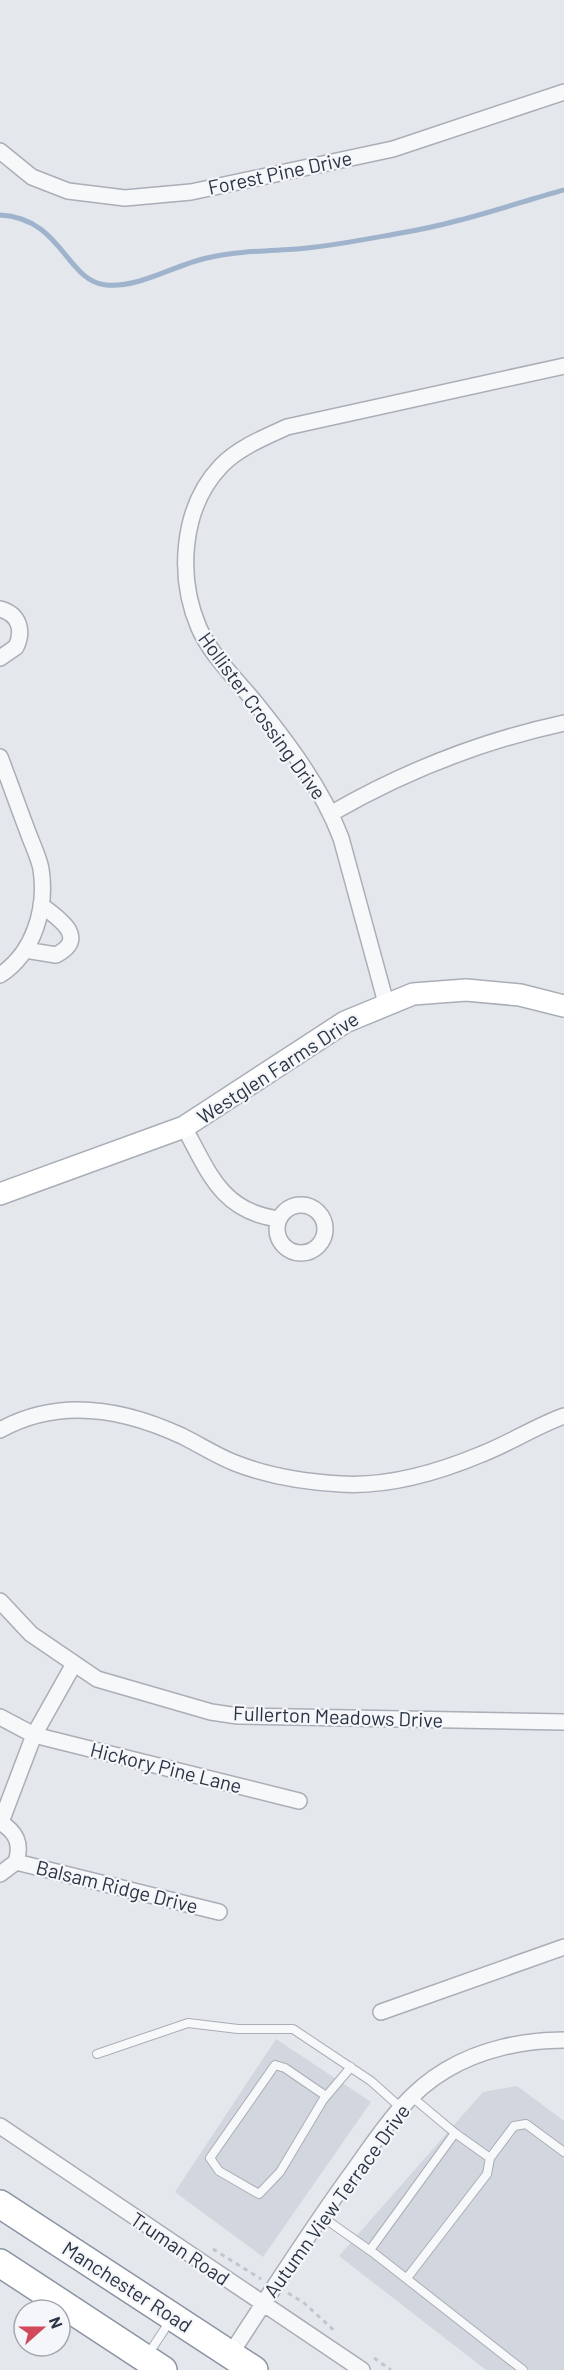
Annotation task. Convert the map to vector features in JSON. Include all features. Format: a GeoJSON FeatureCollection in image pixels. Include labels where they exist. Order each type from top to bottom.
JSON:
{"type":"FeatureCollection","features":[{"type":"Feature","properties":{"kind":"highway","name":"Manchester Road"},"geometry":{"type":"LineString","coordinates":[[0,2204],[254,2370]]}},
{"type":"Feature","properties":{"kind":"highway"},"geometry":{"type":"LineString","coordinates":[[0,2263],[154,2364]]}},
{"type":"Feature","properties":{"kind":"street","name":"Forest Pine Drive"},"geometry":{"type":"LineString","coordinates":[[0,151],[33,177],[68,191],[125,198],[191,192],[393,149],[564,92]]}},
{"type":"Feature","properties":{"kind":"street","name":"Hollister Crossing Drive"},"geometry":{"type":"LineString","coordinates":[[386,1003],[341,838],[332,813],[278,731],[210,648],[199,628],[188,583],[186,547],[199,496],[228,460],[287,427],[564,366]]}},
{"type":"Feature","properties":{"kind":"street"},"geometry":{"type":"LineString","coordinates":[[0,609],[11,613],[18,620],[21,630],[16,647],[0,658]]}},
{"type":"Feature","properties":{"kind":"street"},"geometry":{"type":"LineString","coordinates":[[332,813],[388,782],[440,759],[490,741],[564,723]]}},
{"type":"Feature","properties":{"kind":"street"},"geometry":{"type":"LineString","coordinates":[[0,757],[41,868],[41,905],[35,928],[17,962],[0,975]]}},
{"type":"Feature","properties":{"kind":"street"},"geometry":{"type":"LineString","coordinates":[[25,950],[56,955],[67,947],[70,934],[65,923],[41,905]]}},
{"type":"Feature","properties":{"kind":"street","name":"Westglen Farms Drive"},"geometry":{"type":"LineString","coordinates":[[0,1194],[184,1127],[345,1022],[386,1003],[413,994],[466,990],[520,995],[564,1006]]}},
{"type":"Feature","properties":{"kind":"street"},"geometry":{"type":"LineString","coordinates":[[184,1127],[219,1189],[228,1199],[257,1216],[279,1220]]}},
{"type":"Feature","properties":{"kind":"street"},"geometry":{"type":"LineString","coordinates":[[0,1430],[38,1414],[71,1408],[112,1412],[148,1421],[234,1463],[271,1475],[343,1484],[435,1472],[483,1454],[564,1416]]}},
{"type":"Feature","properties":{"kind":"street","name":"Fullerton Meadows Drive"},"geometry":{"type":"LineString","coordinates":[[0,1601],[31,1634],[97,1679],[211,1712],[238,1716],[564,1722]]}},
{"type":"Feature","properties":{"kind":"street"},"geometry":{"type":"LineString","coordinates":[[0,1874],[16,1862],[19,1843],[15,1834],[0,1822],[34,1735],[74,1664]]}},
{"type":"Feature","properties":{"kind":"street","name":"Hickory Pine Lane"},"geometry":{"type":"LineString","coordinates":[[0,1717],[34,1735],[298,1802]]}},
{"type":"Feature","properties":{"kind":"street","name":"Balsam Ridge Drive"},"geometry":{"type":"LineString","coordinates":[[16,1862],[219,1912]]}},
{"type":"Feature","properties":{"kind":"street"},"geometry":{"type":"LineString","coordinates":[[381,2012],[564,1947]]}},
{"type":"Feature","properties":{"kind":"street","name":"Autumn View Terrace Drive"},"geometry":{"type":"LineString","coordinates":[[230,2355],[321,2216],[406,2102],[447,2070],[484,2054],[535,2040],[564,2043]]}},
{"type":"Feature","properties":{"kind":"street","name":"Truman Road"},"geometry":{"type":"LineString","coordinates":[[0,2126],[262,2305],[362,2370]]}},
{"type":"Feature","properties":{"kind":"lane"},"geometry":{"type":"LineString","coordinates":[[97,2054],[188,2023],[238,2029],[293,2029],[490,2158]]}},
{"type":"Feature","properties":{"kind":"lane"},"geometry":{"type":"LineString","coordinates":[[326,2096],[285,2068],[275,2065],[210,2158],[219,2171],[259,2194],[280,2172],[326,2096],[351,2067]]}},
{"type":"Feature","properties":{"kind":"lane"},"geometry":{"type":"LineString","coordinates":[[407,2278],[487,2174],[490,2158],[514,2126],[526,2124],[564,2152]]}},
{"type":"Feature","properties":{"kind":"lane"},"geometry":{"type":"LineString","coordinates":[[370,2250],[455,2133]]}},
{"type":"Feature","properties":{"kind":"lane"},"geometry":{"type":"LineString","coordinates":[[321,2216],[407,2278],[522,2370]]}},
{"type":"Feature","properties":{"kind":"lane"},"geometry":{"type":"LineString","coordinates":[[154,2364],[172,2317]]}},
{"type":"Feature","properties":{"kind":"path"},"geometry":{"type":"LineString","coordinates":[[289,2294],[304,2303],[342,2337]]}},
{"type":"Feature","properties":{"kind":"path"},"geometry":{"type":"LineString","coordinates":[[367,2354],[391,2370]]}},
{"type":"Feature","properties":{"kind":"shaded area"},"geometry":{"type":"Polygon","coordinates":[[[276,2039],[371,2102],[263,2257],[175,2192],[276,2039]]]}},
{"type":"Feature","properties":{"kind":"shaded area"},"geometry":{"type":"Polygon","coordinates":[[[517,2086],[564,2121],[564,2370],[486,2370],[339,2256],[483,2092],[517,2086]]]}},
{"type":"Feature","properties":{"kind":"waterway"},"geometry":{"type":"LineString","coordinates":[[0,215],[21,219],[37,227],[50,237],[81,273],[93,281],[106,285],[119,285],[144,280],[195,261],[218,256],[323,246],[422,229],[564,190]]}}]}
